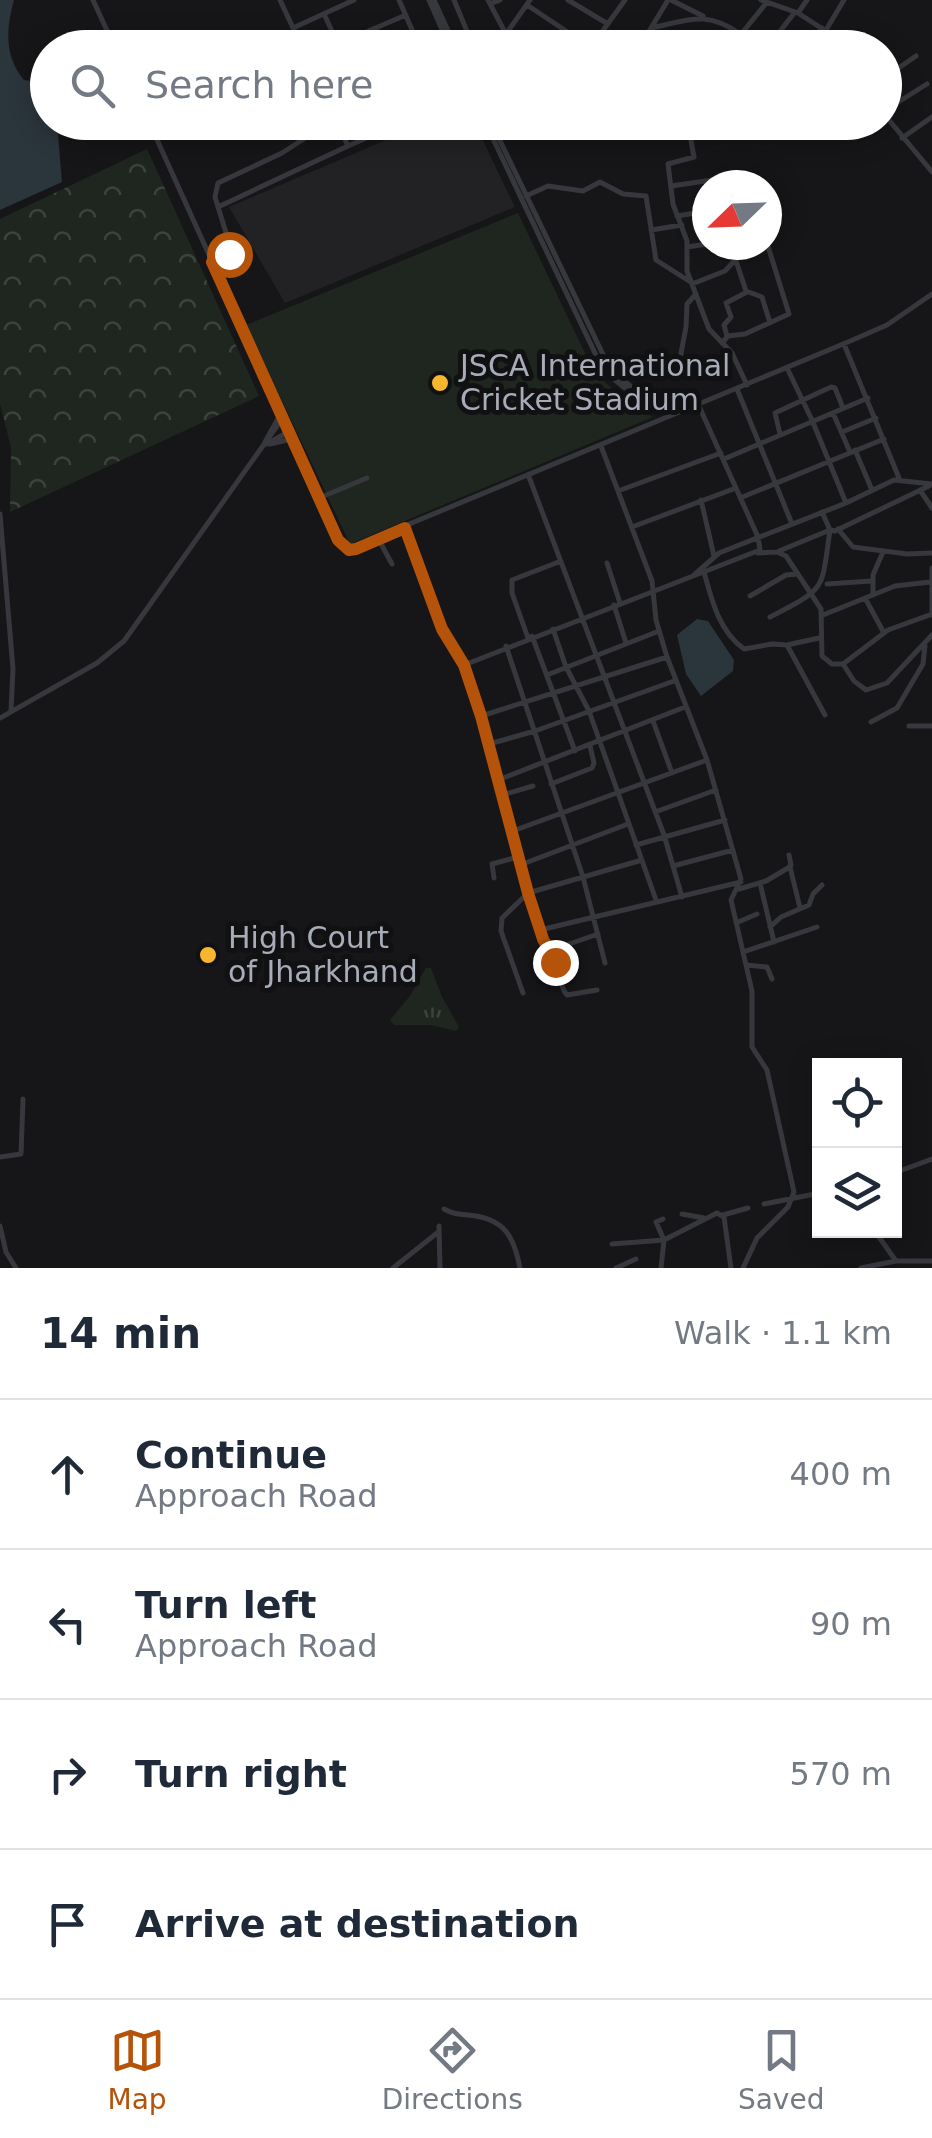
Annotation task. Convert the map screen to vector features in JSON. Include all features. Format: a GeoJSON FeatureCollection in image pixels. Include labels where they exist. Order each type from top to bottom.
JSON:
{"type":"FeatureCollection","features":[{"type":"Feature","properties":{"kind":"street"},"geometry":{"type":"LineString","coordinates":[[94,0],[107,30]]}},
{"type":"Feature","properties":{"kind":"street"},"geometry":{"type":"LineString","coordinates":[[280,0],[294,28],[354,0]]}},
{"type":"Feature","properties":{"kind":"street"},"geometry":{"type":"LineString","coordinates":[[400,0],[413,30]]}},
{"type":"Feature","properties":{"kind":"street"},"geometry":{"type":"LineString","coordinates":[[431,0],[445,30]]}},
{"type":"Feature","properties":{"kind":"street"},"geometry":{"type":"LineString","coordinates":[[454,0],[466,30]]}},
{"type":"Feature","properties":{"kind":"street"},"geometry":{"type":"LineString","coordinates":[[500,0],[489,2],[504,30]]}},
{"type":"Feature","properties":{"kind":"street"},"geometry":{"type":"LineString","coordinates":[[568,0],[608,24]]}},
{"type":"Feature","properties":{"kind":"street"},"geometry":{"type":"LineString","coordinates":[[604,30],[624,0]]}},
{"type":"Feature","properties":{"kind":"street"},"geometry":{"type":"LineString","coordinates":[[651,28],[669,0],[734,30]]}},
{"type":"Feature","properties":{"kind":"street"},"geometry":{"type":"LineString","coordinates":[[782,30],[807,0]]}},
{"type":"Feature","properties":{"kind":"street"},"geometry":{"type":"LineString","coordinates":[[743,30],[766,1],[824,29],[844,0]]}},
{"type":"Feature","properties":{"kind":"street"},"geometry":{"type":"LineString","coordinates":[[511,30],[529,2],[566,30]]}},
{"type":"Feature","properties":{"kind":"street"},"geometry":{"type":"LineString","coordinates":[[324,14],[332,30]]}},
{"type":"Feature","properties":{"kind":"street"},"geometry":{"type":"LineString","coordinates":[[370,30],[406,14]]}},
{"type":"Feature","properties":{"kind":"street"},"geometry":{"type":"LineString","coordinates":[[651,28],[706,18]]}},
{"type":"Feature","properties":{"kind":"street"},"geometry":{"type":"LineString","coordinates":[[902,66],[916,56]]}},
{"type":"Feature","properties":{"kind":"street"},"geometry":{"type":"LineString","coordinates":[[902,100],[927,84]]}},
{"type":"Feature","properties":{"kind":"street"},"geometry":{"type":"LineString","coordinates":[[932,117],[902,138],[932,172]]}},
{"type":"Feature","properties":{"kind":"street"},"geometry":{"type":"LineString","coordinates":[[157,140],[319,498],[344,546],[356,549],[844,344],[887,324],[932,294]]}},
{"type":"Feature","properties":{"kind":"street"},"geometry":{"type":"LineString","coordinates":[[212,262],[231,250],[218,208],[218,183],[302,140]]}},
{"type":"Feature","properties":{"kind":"street"},"geometry":{"type":"LineString","coordinates":[[346,140],[348,146]]}},
{"type":"Feature","properties":{"kind":"street"},"geometry":{"type":"LineString","coordinates":[[218,208],[362,140]]}},
{"type":"Feature","properties":{"kind":"street"},"geometry":{"type":"LineString","coordinates":[[496,140],[604,370],[630,393],[681,413]]}},
{"type":"Feature","properties":{"kind":"street"},"geometry":{"type":"LineString","coordinates":[[497,140],[611,372],[637,391],[690,410]]}},
{"type":"Feature","properties":{"kind":"street"},"geometry":{"type":"LineString","coordinates":[[691,141],[695,156],[668,164],[688,247],[686,267],[709,329],[734,356],[747,385]]}},
{"type":"Feature","properties":{"kind":"street"},"geometry":{"type":"LineString","coordinates":[[526,196],[548,186],[583,191],[602,182],[623,194],[646,196],[656,261],[692,283],[722,273],[736,261],[746,292]]}},
{"type":"Feature","properties":{"kind":"street"},"geometry":{"type":"LineString","coordinates":[[671,186],[692,183]]}},
{"type":"Feature","properties":{"kind":"street"},"geometry":{"type":"LineString","coordinates":[[678,216],[692,214]]}},
{"type":"Feature","properties":{"kind":"street"},"geometry":{"type":"LineString","coordinates":[[651,230],[682,225]]}},
{"type":"Feature","properties":{"kind":"street"},"geometry":{"type":"LineString","coordinates":[[688,247],[692,246]]}},
{"type":"Feature","properties":{"kind":"street"},"geometry":{"type":"LineString","coordinates":[[722,343],[727,336],[743,334],[789,312],[772,260]]}},
{"type":"Feature","properties":{"kind":"street"},"geometry":{"type":"LineString","coordinates":[[727,336],[724,325],[731,317],[726,304],[746,292],[762,297],[770,323]]}},
{"type":"Feature","properties":{"kind":"street"},"geometry":{"type":"LineString","coordinates":[[678,369],[687,304],[696,294]]}},
{"type":"Feature","properties":{"kind":"street"},"geometry":{"type":"LineString","coordinates":[[844,344],[899,478]]}},
{"type":"Feature","properties":{"kind":"street"},"geometry":{"type":"LineString","coordinates":[[787,368],[846,503]]}},
{"type":"Feature","properties":{"kind":"street"},"geometry":{"type":"LineString","coordinates":[[780,434],[775,413],[834,386],[844,408]]}},
{"type":"Feature","properties":{"kind":"street"},"geometry":{"type":"LineString","coordinates":[[737,389],[792,524]]}},
{"type":"Feature","properties":{"kind":"street"},"geometry":{"type":"LineString","coordinates":[[618,492],[759,444],[868,398]]}},
{"type":"Feature","properties":{"kind":"street"},"geometry":{"type":"LineString","coordinates":[[699,406],[758,538],[758,553]]}},
{"type":"Feature","properties":{"kind":"street"},"geometry":{"type":"LineString","coordinates":[[833,412],[872,490]]}},
{"type":"Feature","properties":{"kind":"street"},"geometry":{"type":"LineString","coordinates":[[266,445],[265,438],[281,417]]}},
{"type":"Feature","properties":{"kind":"street"},"geometry":{"type":"LineString","coordinates":[[841,432],[876,418]]}},
{"type":"Feature","properties":{"kind":"street"},"geometry":{"type":"LineString","coordinates":[[0,718],[97,663],[124,641],[266,445],[288,431]]}},
{"type":"Feature","properties":{"kind":"street"},"geometry":{"type":"LineString","coordinates":[[740,498],[884,439]]}},
{"type":"Feature","properties":{"kind":"street"},"geometry":{"type":"LineString","coordinates":[[266,445],[292,440]]}},
{"type":"Feature","properties":{"kind":"street"},"geometry":{"type":"LineString","coordinates":[[601,446],[653,590],[666,657],[707,760],[733,850],[740,885],[731,900],[752,991],[752,1047],[767,1070],[793,1183],[792,1200],[757,1238],[743,1268]]}},
{"type":"Feature","properties":{"kind":"street"},"geometry":{"type":"LineString","coordinates":[[528,476],[645,783],[682,897]]}},
{"type":"Feature","properties":{"kind":"street"},"geometry":{"type":"LineString","coordinates":[[319,498],[367,478]]}},
{"type":"Feature","properties":{"kind":"street"},"geometry":{"type":"LineString","coordinates":[[692,576],[714,556],[899,478],[932,484]]}},
{"type":"Feature","properties":{"kind":"street"},"geometry":{"type":"LineString","coordinates":[[464,665],[653,590],[758,553],[778,552],[838,529],[932,484]]}},
{"type":"Feature","properties":{"kind":"street"},"geometry":{"type":"LineString","coordinates":[[632,527],[736,488]]}},
{"type":"Feature","properties":{"kind":"street"},"geometry":{"type":"LineString","coordinates":[[920,490],[932,508]]}},
{"type":"Feature","properties":{"kind":"street"},"geometry":{"type":"LineString","coordinates":[[701,500],[714,556]]}},
{"type":"Feature","properties":{"kind":"street"},"geometry":{"type":"LineString","coordinates":[[770,616],[814,594],[824,579],[830,530],[822,512]]}},
{"type":"Feature","properties":{"kind":"street"},"geometry":{"type":"LineString","coordinates":[[0,514],[14,670],[10,712]]}},
{"type":"Feature","properties":{"kind":"street"},"geometry":{"type":"LineString","coordinates":[[405,528],[442,629],[464,665],[528,893],[565,994],[597,990]]}},
{"type":"Feature","properties":{"kind":"street"},"geometry":{"type":"LineString","coordinates":[[838,529],[849,544],[883,552],[932,552]]}},
{"type":"Feature","properties":{"kind":"street"},"geometry":{"type":"LineString","coordinates":[[379,540],[392,564]]}},
{"type":"Feature","properties":{"kind":"street"},"geometry":{"type":"LineString","coordinates":[[778,552],[784,554],[814,594],[822,615],[820,652],[825,660],[843,664],[861,688],[872,690],[895,676],[932,634]]}},
{"type":"Feature","properties":{"kind":"street"},"geometry":{"type":"LineString","coordinates":[[873,595],[872,580],[883,552]]}},
{"type":"Feature","properties":{"kind":"street"},"geometry":{"type":"LineString","coordinates":[[561,560],[510,583],[575,752]]}},
{"type":"Feature","properties":{"kind":"street"},"geometry":{"type":"LineString","coordinates":[[607,563],[626,643]]}},
{"type":"Feature","properties":{"kind":"street"},"geometry":{"type":"LineString","coordinates":[[843,664],[884,632],[932,615],[932,568]]}},
{"type":"Feature","properties":{"kind":"street"},"geometry":{"type":"LineString","coordinates":[[704,572],[722,624],[740,646],[750,650],[820,638]]}},
{"type":"Feature","properties":{"kind":"street"},"geometry":{"type":"LineString","coordinates":[[750,596],[786,575],[798,574]]}},
{"type":"Feature","properties":{"kind":"street"},"geometry":{"type":"LineString","coordinates":[[828,584],[872,580]]}},
{"type":"Feature","properties":{"kind":"street"},"geometry":{"type":"LineString","coordinates":[[822,615],[895,586],[930,582]]}},
{"type":"Feature","properties":{"kind":"street"},"geometry":{"type":"LineString","coordinates":[[865,598],[884,632]]}},
{"type":"Feature","properties":{"kind":"street"},"geometry":{"type":"LineString","coordinates":[[553,629],[566,667],[589,712],[656,900]]}},
{"type":"Feature","properties":{"kind":"street"},"geometry":{"type":"LineString","coordinates":[[547,674],[659,631]]}},
{"type":"Feature","properties":{"kind":"street"},"geometry":{"type":"LineString","coordinates":[[871,722],[897,708],[923,664],[925,643]]}},
{"type":"Feature","properties":{"kind":"street"},"geometry":{"type":"LineString","coordinates":[[788,645],[824,715]]}},
{"type":"Feature","properties":{"kind":"street"},"geometry":{"type":"LineString","coordinates":[[506,646],[583,876],[605,963]]}},
{"type":"Feature","properties":{"kind":"street"},"geometry":{"type":"LineString","coordinates":[[481,716],[666,657]]}},
{"type":"Feature","properties":{"kind":"street"},"geometry":{"type":"LineString","coordinates":[[488,744],[674,681]]}},
{"type":"Feature","properties":{"kind":"street"},"geometry":{"type":"LineString","coordinates":[[498,780],[686,707]]}},
{"type":"Feature","properties":{"kind":"street"},"geometry":{"type":"LineString","coordinates":[[653,720],[672,772]]}},
{"type":"Feature","properties":{"kind":"street"},"geometry":{"type":"LineString","coordinates":[[909,726],[932,726]]}},
{"type":"Feature","properties":{"kind":"street"},"geometry":{"type":"LineString","coordinates":[[551,784],[592,768],[590,746]]}},
{"type":"Feature","properties":{"kind":"street"},"geometry":{"type":"LineString","coordinates":[[510,832],[707,760]]}},
{"type":"Feature","properties":{"kind":"street"},"geometry":{"type":"LineString","coordinates":[[502,795],[533,786]]}},
{"type":"Feature","properties":{"kind":"street"},"geometry":{"type":"LineString","coordinates":[[655,812],[716,790]]}},
{"type":"Feature","properties":{"kind":"street"},"geometry":{"type":"LineString","coordinates":[[636,845],[724,820]]}},
{"type":"Feature","properties":{"kind":"street"},"geometry":{"type":"LineString","coordinates":[[494,878],[492,864],[519,861],[628,824]]}},
{"type":"Feature","properties":{"kind":"street"},"geometry":{"type":"LineString","coordinates":[[674,866],[733,850]]}},
{"type":"Feature","properties":{"kind":"street"},"geometry":{"type":"LineString","coordinates":[[789,855],[800,908]]}},
{"type":"Feature","properties":{"kind":"street"},"geometry":{"type":"LineString","coordinates":[[523,993],[500,924],[528,893],[642,860]]}},
{"type":"Feature","properties":{"kind":"street"},"geometry":{"type":"LineString","coordinates":[[540,930],[656,900],[760,883],[790,867]]}},
{"type":"Feature","properties":{"kind":"street"},"geometry":{"type":"LineString","coordinates":[[760,883],[774,942]]}},
{"type":"Feature","properties":{"kind":"street"},"geometry":{"type":"LineString","coordinates":[[770,927],[781,917],[811,903],[822,885]]}},
{"type":"Feature","properties":{"kind":"street"},"geometry":{"type":"LineString","coordinates":[[736,924],[757,914]]}},
{"type":"Feature","properties":{"kind":"street"},"geometry":{"type":"LineString","coordinates":[[742,952],[817,927]]}},
{"type":"Feature","properties":{"kind":"street"},"geometry":{"type":"LineString","coordinates":[[549,951],[598,934]]}},
{"type":"Feature","properties":{"kind":"street"},"geometry":{"type":"LineString","coordinates":[[746,965],[767,967],[772,979]]}},
{"type":"Feature","properties":{"kind":"street"},"geometry":{"type":"LineString","coordinates":[[0,1157],[20,1154],[23,1099]]}},
{"type":"Feature","properties":{"kind":"street"},"geometry":{"type":"LineString","coordinates":[[902,1170],[932,1159]]}},
{"type":"Feature","properties":{"kind":"street"},"geometry":{"type":"LineString","coordinates":[[764,1204],[812,1195]]}},
{"type":"Feature","properties":{"kind":"street"},"geometry":{"type":"LineString","coordinates":[[612,1244],[664,1240],[704,1218],[748,1208]]}},
{"type":"Feature","properties":{"kind":"street"},"geometry":{"type":"LineString","coordinates":[[444,1209],[475,1216],[507,1230],[520,1268]]}},
{"type":"Feature","properties":{"kind":"street"},"geometry":{"type":"LineString","coordinates":[[682,1214],[704,1218]]}},
{"type":"Feature","properties":{"kind":"street"},"geometry":{"type":"LineString","coordinates":[[723,1214],[730,1268]]}},
{"type":"Feature","properties":{"kind":"street"},"geometry":{"type":"LineString","coordinates":[[661,1268],[664,1240],[656,1222],[662,1219]]}},
{"type":"Feature","properties":{"kind":"street"},"geometry":{"type":"LineString","coordinates":[[0,1226],[6,1252],[16,1268]]}},
{"type":"Feature","properties":{"kind":"street"},"geometry":{"type":"LineString","coordinates":[[393,1268],[438,1230],[440,1268]]}},
{"type":"Feature","properties":{"kind":"street"},"geometry":{"type":"LineString","coordinates":[[880,1238],[896,1261]]}},
{"type":"Feature","properties":{"kind":"street"},"geometry":{"type":"LineString","coordinates":[[616,1268],[636,1258]]}},
{"type":"Feature","properties":{"kind":"street"},"geometry":{"type":"LineString","coordinates":[[861,1268],[896,1261],[932,1261]]}},
{"type":"Feature","properties":{"kind":"shaded area"},"geometry":{"type":"Polygon","coordinates":[[[0,0],[14,0],[8,42],[18,71],[24,80],[30,81],[30,140],[58,140],[62,182],[0,210],[0,0]]]}},
{"type":"Feature","properties":{"kind":"shaded area"},"geometry":{"type":"Polygon","coordinates":[[[386,140],[483,140],[515,207],[285,303],[229,207],[386,140]]]}},
{"type":"Feature","properties":{"kind":"shaded area"},"geometry":{"type":"Polygon","coordinates":[[[697,619],[708,621],[734,660],[733,671],[701,696],[686,674],[677,635],[697,619]]]}},
{"type":"Feature","properties":{"kind":"green space"},"geometry":{"type":"Polygon","coordinates":[[[147,149],[259,396],[10,512],[11,447],[0,404],[0,219],[147,149]]]}},
{"type":"Feature","properties":{"kind":"green space","name":"JSCA International Cricket Stadium"},"geometry":{"type":"Polygon","coordinates":[[[518,213],[593,370],[619,396],[653,417],[350,544],[246,325],[518,213]]]}},
{"type":"Feature","properties":{"kind":"green space"},"geometry":{"type":"Polygon","coordinates":[[[426,968],[431,968],[459,1027],[456,1031],[431,1025],[394,1025],[390,1020],[426,968]]]}},
{"type":"Feature","properties":{"kind":"place","name":"JSCA International Cricket Stadium"},"geometry":{"type":"Point","coordinates":[440,383]}},
{"type":"Feature","properties":{"kind":"place","name":"High Court of Jharkhand"},"geometry":{"type":"Point","coordinates":[208,955]}},
{"type":"Feature","properties":{"kind":"route"},"geometry":{"type":"LineString","coordinates":[[229,254],[212,262],[338,540],[349,550],[356,549],[405,528],[445,636],[464,665],[528,893],[555,962]]}}]}
